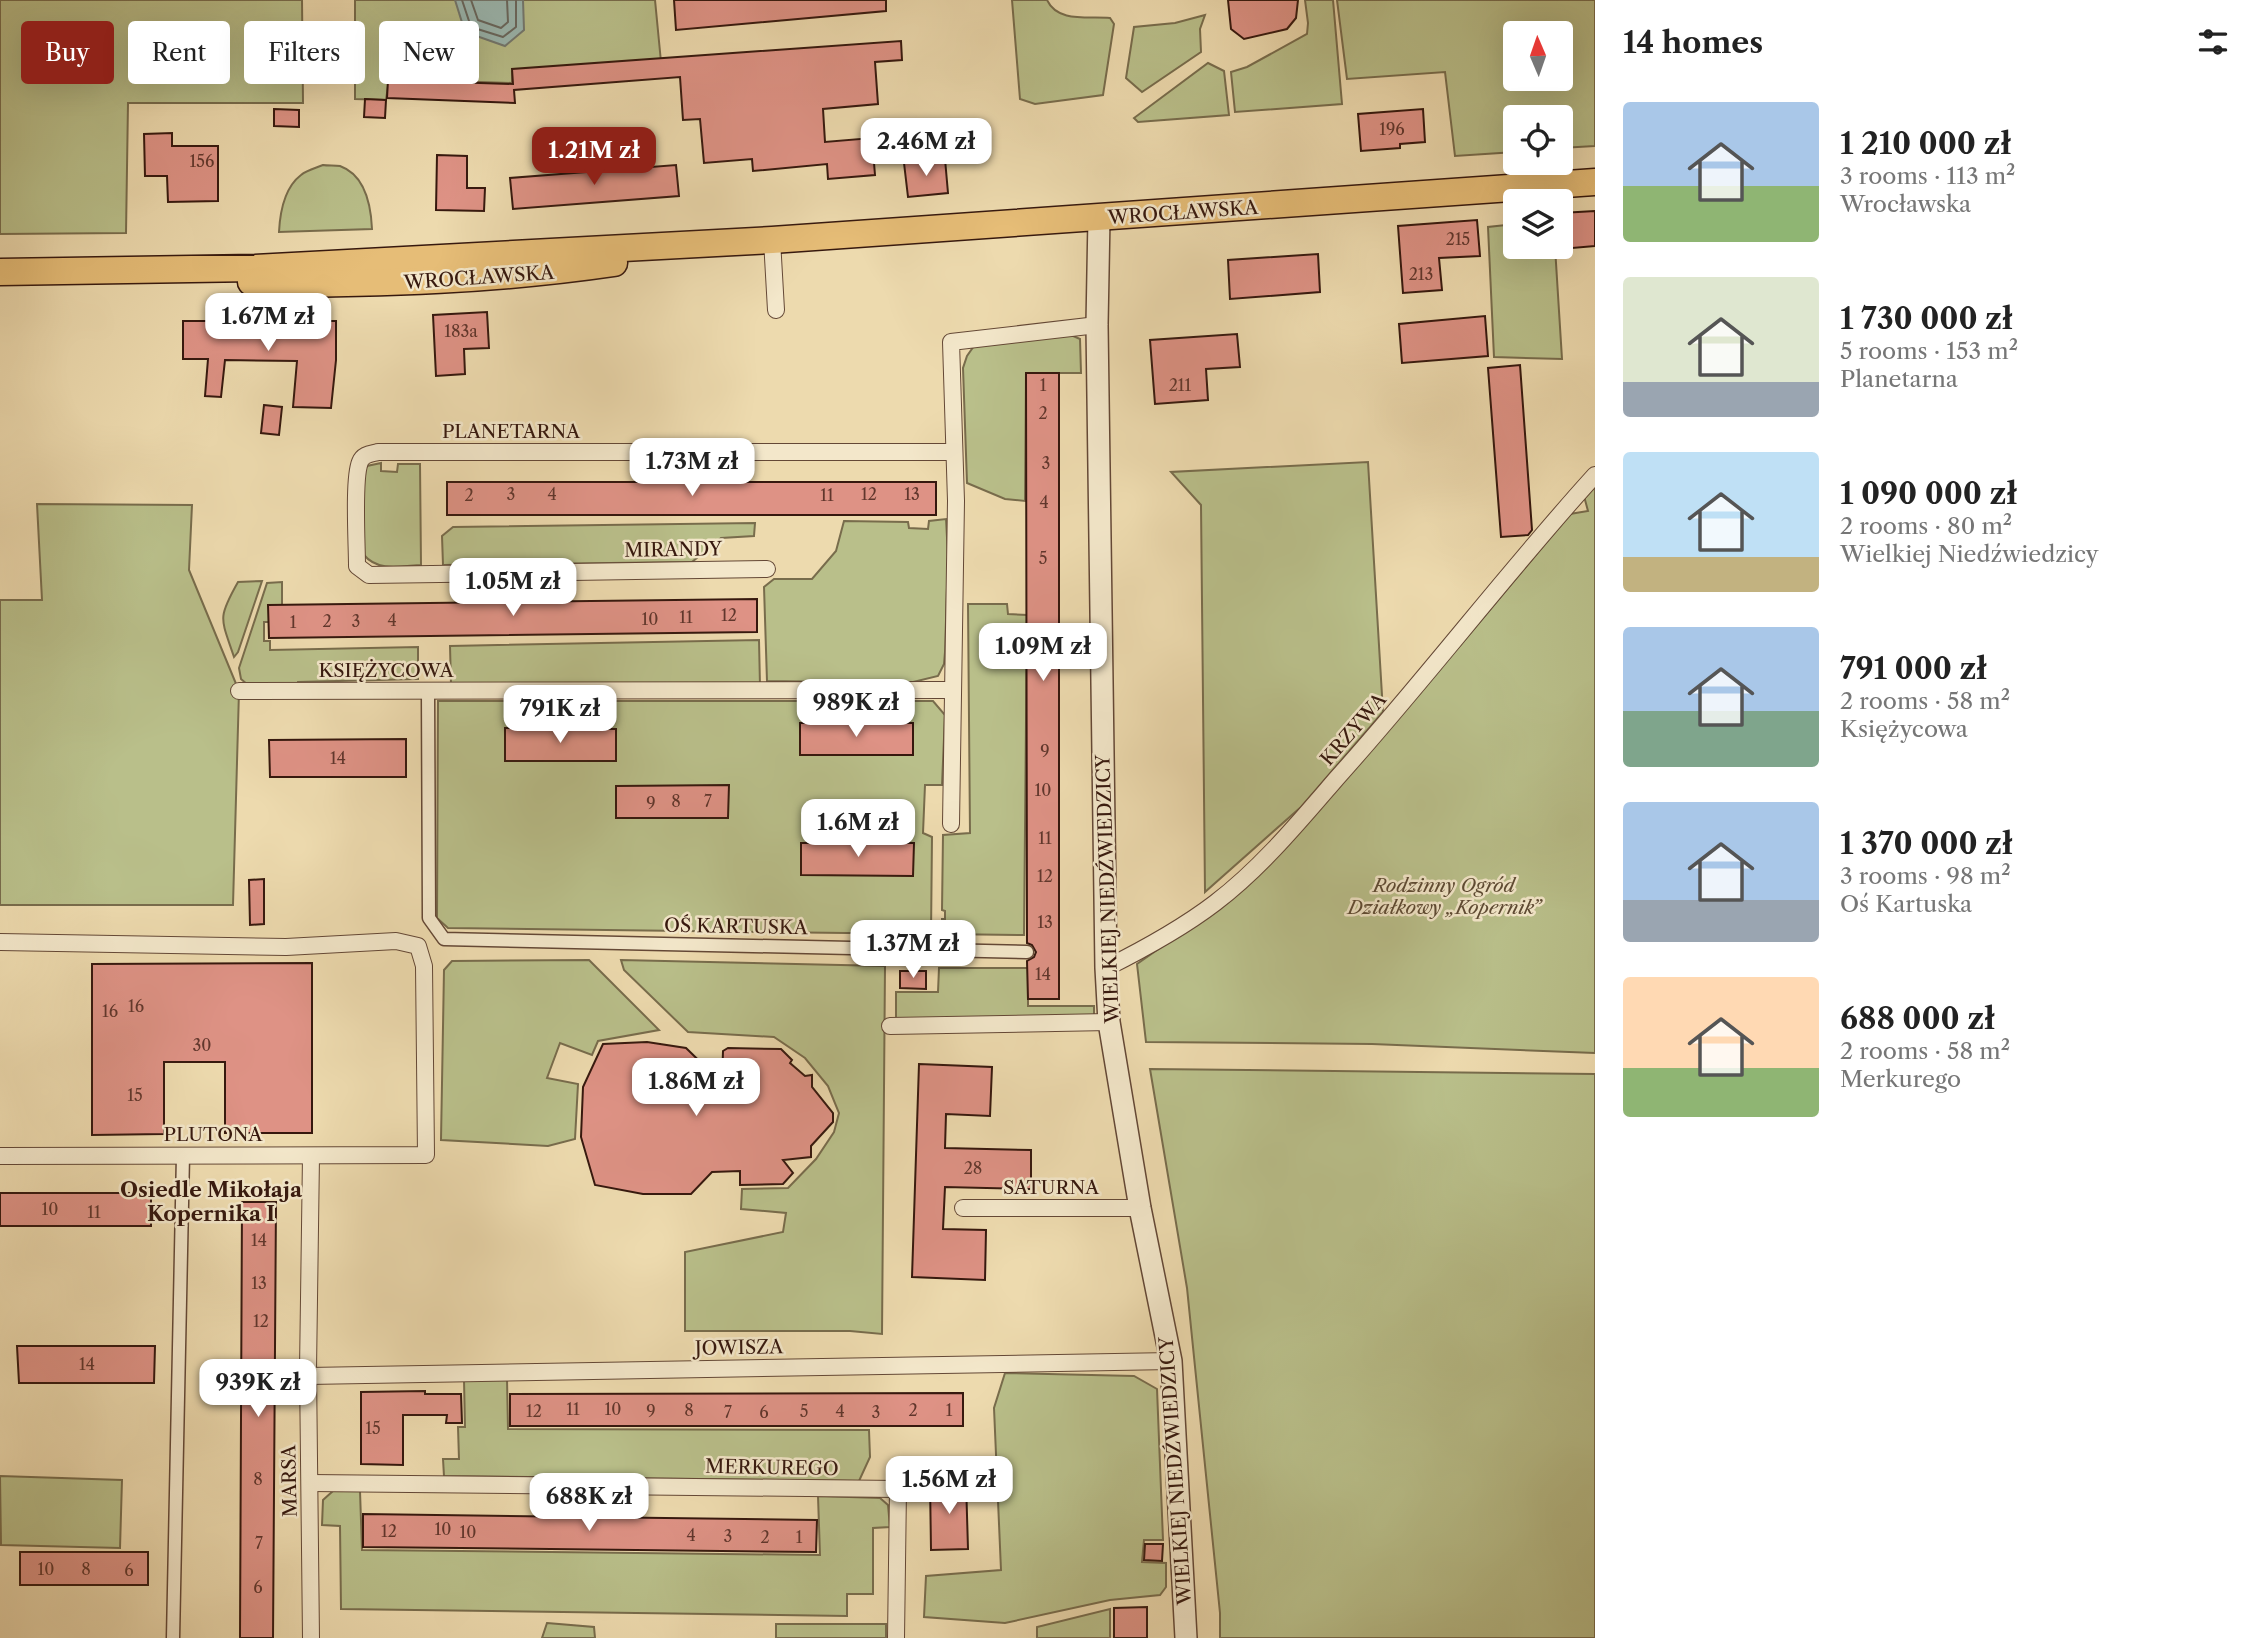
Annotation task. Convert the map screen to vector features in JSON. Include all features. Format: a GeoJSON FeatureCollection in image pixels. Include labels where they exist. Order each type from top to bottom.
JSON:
{"type":"FeatureCollection","features":[{"type":"Feature","properties":{"kind":"main road","name":"WROCŁAWSKA"},"geometry":{"type":"LineString","coordinates":[[0,272],[186,269],[772,240],[1595,182]]}},
{"type":"Feature","properties":{"kind":"street","name":"WIELKIEJ NIEDŹWIEDZICY"},"geometry":{"type":"LineString","coordinates":[[1099,218],[1097,325],[1109,1022],[1140,1208],[1171,1361],[1186,1638]]}},
{"type":"Feature","properties":{"kind":"street"},"geometry":{"type":"LineString","coordinates":[[772,240],[776,310]]}},
{"type":"Feature","properties":{"kind":"street"},"geometry":{"type":"LineString","coordinates":[[951,824],[956,501],[951,342],[1097,325]]}},
{"type":"Feature","properties":{"kind":"street","name":"PLANETARNA"},"geometry":{"type":"LineString","coordinates":[[369,575],[358,566],[358,485],[360,461],[366,454],[954,452]]}},
{"type":"Feature","properties":{"kind":"street","name":"KRZYWA"},"geometry":{"type":"LineString","coordinates":[[1106,968],[1162,940],[1215,903],[1266,859],[1399,709],[1468,623],[1595,475]]}},
{"type":"Feature","properties":{"kind":"street","name":"MIRANDY"},"geometry":{"type":"LineString","coordinates":[[369,575],[767,569]]}},
{"type":"Feature","properties":{"kind":"street","name":"KSIĘŻYCOWA"},"geometry":{"type":"LineString","coordinates":[[239,691],[952,690]]}},
{"type":"Feature","properties":{"kind":"street","name":"OŚ KARTUSKA"},"geometry":{"type":"LineString","coordinates":[[428,691],[429,918],[444,939],[1027,952]]}},
{"type":"Feature","properties":{"kind":"street","name":"PLUTONA"},"geometry":{"type":"LineString","coordinates":[[0,942],[286,947],[396,941],[418,946],[424,966],[426,1155],[0,1156]]}},
{"type":"Feature","properties":{"kind":"street"},"geometry":{"type":"LineString","coordinates":[[890,1026],[1109,1022]]}},
{"type":"Feature","properties":{"kind":"street"},"geometry":{"type":"LineString","coordinates":[[173,1638],[183,1155]]}},
{"type":"Feature","properties":{"kind":"street","name":"MARSA"},"geometry":{"type":"LineString","coordinates":[[311,1156],[311,1638]]}},
{"type":"Feature","properties":{"kind":"street","name":"SATURNA"},"geometry":{"type":"LineString","coordinates":[[963,1208],[1140,1208]]}},
{"type":"Feature","properties":{"kind":"street","name":"JOWISZA"},"geometry":{"type":"LineString","coordinates":[[309,1376],[1171,1361]]}},
{"type":"Feature","properties":{"kind":"street","name":"MERKUREGO"},"geometry":{"type":"LineString","coordinates":[[310,1483],[898,1489],[896,1638]]}},
{"type":"Feature","properties":{"kind":"green space"},"geometry":{"type":"Polygon","coordinates":[[[0,0],[302,0],[302,21],[244,21],[244,84],[303,84],[303,103],[128,103],[126,233],[0,234],[0,0]]]}},
{"type":"Feature","properties":{"kind":"green space"},"geometry":{"type":"Polygon","coordinates":[[[355,0],[655,0],[661,62],[512,72],[512,83],[479,82],[479,21],[379,21],[379,84],[388,84],[386,100],[355,99],[355,84],[365,84],[365,21],[355,21],[355,0]]]}},
{"type":"Feature","properties":{"kind":"green space"},"geometry":{"type":"Polygon","coordinates":[[[1012,0],[1047,0],[1058,12],[1066,15],[1110,18],[1114,24],[1103,95],[1035,104],[1020,99],[1012,0]]]}},
{"type":"Feature","properties":{"kind":"green space"},"geometry":{"type":"Polygon","coordinates":[[[1305,0],[1333,0],[1342,104],[1235,112],[1231,72],[1247,67],[1307,34],[1305,0]]]}},
{"type":"Feature","properties":{"kind":"green space"},"geometry":{"type":"Polygon","coordinates":[[[1337,0],[1595,0],[1595,146],[1573,147],[1573,105],[1503,105],[1503,153],[1455,156],[1445,72],[1347,79],[1337,0]]]}},
{"type":"Feature","properties":{"kind":"green space"},"geometry":{"type":"Polygon","coordinates":[[[1205,15],[1200,29],[1201,52],[1142,92],[1126,78],[1134,27],[1175,23],[1205,15]]]}},
{"type":"Feature","properties":{"kind":"green space"},"geometry":{"type":"Polygon","coordinates":[[[1208,63],[1224,71],[1229,115],[1138,122],[1134,118],[1208,63]]]}},
{"type":"Feature","properties":{"kind":"green space"},"geometry":{"type":"Polygon","coordinates":[[[323,165],[340,166],[355,176],[368,201],[372,229],[279,232],[282,209],[295,180],[303,173],[323,165]]]}},
{"type":"Feature","properties":{"kind":"green space"},"geometry":{"type":"Polygon","coordinates":[[[1503,225],[1503,259],[1556,259],[1562,359],[1494,357],[1488,227],[1503,225]]]}},
{"type":"Feature","properties":{"kind":"green space"},"geometry":{"type":"Polygon","coordinates":[[[1071,335],[1080,339],[1081,373],[1026,373],[1025,501],[1005,499],[967,483],[963,368],[974,346],[1071,335]]]}},
{"type":"Feature","properties":{"kind":"green space"},"geometry":{"type":"Polygon","coordinates":[[[1368,462],[1383,712],[1301,807],[1205,892],[1201,505],[1171,472],[1368,462]]]}},
{"type":"Feature","properties":{"kind":"green space"},"geometry":{"type":"Polygon","coordinates":[[[381,463],[381,471],[397,472],[398,464],[420,464],[421,565],[383,566],[364,555],[363,474],[367,466],[381,463]]]}},
{"type":"Feature","properties":{"kind":"green space","name":"Rodzinny Ogród Działkowy „Kopernik”"},"geometry":{"type":"Polygon","coordinates":[[[1595,484],[1595,1053],[1372,1044],[1146,1042],[1137,964],[1233,897],[1463,642],[1570,514],[1588,511],[1584,496],[1595,484]]]}},
{"type":"Feature","properties":{"kind":"green space"},"geometry":{"type":"Polygon","coordinates":[[[37,504],[192,505],[189,570],[239,691],[233,905],[0,905],[0,600],[42,600],[37,504]]]}},
{"type":"Feature","properties":{"kind":"green space"},"geometry":{"type":"Polygon","coordinates":[[[946,519],[948,556],[945,652],[944,664],[938,676],[909,683],[767,681],[764,587],[774,579],[812,579],[836,551],[844,521],[908,522],[909,528],[928,529],[929,521],[946,519]]]}},
{"type":"Feature","properties":{"kind":"green space"},"geometry":{"type":"Polygon","coordinates":[[[755,523],[754,536],[721,538],[692,562],[443,565],[442,536],[453,527],[755,523]]]}},
{"type":"Feature","properties":{"kind":"green space"},"geometry":{"type":"Polygon","coordinates":[[[262,581],[234,657],[224,626],[224,612],[238,582],[262,581]]]}},
{"type":"Feature","properties":{"kind":"green space"},"geometry":{"type":"Polygon","coordinates":[[[282,582],[282,605],[269,622],[264,622],[264,641],[270,641],[270,650],[418,647],[418,679],[298,682],[297,686],[248,685],[241,679],[239,668],[267,583],[282,582]]]}},
{"type":"Feature","properties":{"kind":"green space"},"geometry":{"type":"Polygon","coordinates":[[[968,604],[1007,604],[1008,614],[1027,615],[1024,935],[942,934],[942,919],[945,919],[945,911],[942,910],[943,835],[970,833],[968,604]]]}},
{"type":"Feature","properties":{"kind":"green space"},"geometry":{"type":"Polygon","coordinates":[[[759,640],[760,686],[451,684],[450,646],[759,640]]]}},
{"type":"Feature","properties":{"kind":"green space"},"geometry":{"type":"Polygon","coordinates":[[[438,701],[933,701],[945,715],[942,785],[925,785],[923,833],[932,837],[931,934],[448,928],[437,918],[438,701]]]}},
{"type":"Feature","properties":{"kind":"green space"},"geometry":{"type":"Polygon","coordinates":[[[589,960],[659,1030],[598,1041],[592,1055],[560,1043],[547,1078],[578,1084],[575,1139],[548,1146],[441,1140],[444,970],[452,961],[589,960]]]}},
{"type":"Feature","properties":{"kind":"green space"},"geometry":{"type":"Polygon","coordinates":[[[621,960],[885,966],[882,1334],[850,1331],[685,1331],[685,1252],[783,1232],[786,1213],[741,1209],[742,1189],[788,1188],[816,1159],[834,1132],[839,1113],[828,1086],[805,1058],[774,1037],[688,1032],[624,970],[621,960]]]}},
{"type":"Feature","properties":{"kind":"green space"},"geometry":{"type":"Polygon","coordinates":[[[939,968],[1028,968],[1028,1006],[1094,1006],[1094,1020],[896,1020],[896,992],[938,992],[939,968]]]}},
{"type":"Feature","properties":{"kind":"green space"},"geometry":{"type":"Polygon","coordinates":[[[1150,1069],[1595,1074],[1595,1638],[1220,1638],[1220,1613],[1187,1288],[1150,1069]]]}},
{"type":"Feature","properties":{"kind":"green space"},"geometry":{"type":"Polygon","coordinates":[[[1005,1373],[1134,1376],[1157,1389],[1163,1540],[1144,1540],[1142,1562],[1166,1563],[1166,1587],[1160,1595],[1110,1600],[1005,1623],[924,1617],[926,1576],[1001,1570],[994,1408],[1005,1373]]]}},
{"type":"Feature","properties":{"kind":"green space"},"geometry":{"type":"Polygon","coordinates":[[[507,1379],[508,1429],[869,1430],[870,1457],[859,1481],[444,1476],[443,1459],[459,1459],[458,1427],[465,1427],[464,1380],[507,1379]]]}},
{"type":"Feature","properties":{"kind":"green space"},"geometry":{"type":"Polygon","coordinates":[[[0,1476],[122,1480],[120,1548],[1,1545],[0,1476]]]}},
{"type":"Feature","properties":{"kind":"green space"},"geometry":{"type":"Polygon","coordinates":[[[333,1491],[360,1491],[362,1550],[820,1555],[818,1496],[880,1498],[888,1505],[890,1527],[873,1528],[873,1594],[847,1594],[847,1616],[341,1609],[340,1526],[322,1525],[323,1500],[333,1491]]]}},
{"type":"Feature","properties":{"kind":"green space"},"geometry":{"type":"Polygon","coordinates":[[[1110,1609],[1110,1638],[1037,1638],[1037,1627],[1110,1609]]]}},
{"type":"Feature","properties":{"kind":"green space"},"geometry":{"type":"Polygon","coordinates":[[[547,1623],[594,1627],[595,1638],[542,1638],[547,1623]]]}},
{"type":"Feature","properties":{"kind":"green space"},"geometry":{"type":"Polygon","coordinates":[[[776,1624],[886,1624],[886,1638],[776,1638],[776,1624]]]}},
{"type":"Feature","properties":{"kind":"water"},"geometry":{"type":"Polygon","coordinates":[[[455,0],[523,0],[524,30],[505,46],[479,37],[479,21],[462,21],[455,0]]]}},
{"type":"Feature","properties":{"kind":"building"},"geometry":{"type":"Polygon","coordinates":[[[674,0],[886,0],[886,11],[676,30],[674,0]]]}},
{"type":"Feature","properties":{"kind":"building"},"geometry":{"type":"Polygon","coordinates":[[[1228,0],[1298,0],[1296,18],[1287,29],[1244,39],[1231,29],[1228,0]]]}},
{"type":"Feature","properties":{"kind":"building"},"geometry":{"type":"Polygon","coordinates":[[[901,41],[902,60],[875,62],[878,104],[823,109],[825,142],[872,138],[875,175],[828,179],[827,164],[753,171],[752,159],[704,163],[700,119],[683,120],[680,77],[514,90],[515,103],[387,98],[388,84],[513,84],[512,69],[901,41]]]}},
{"type":"Feature","properties":{"kind":"building"},"geometry":{"type":"Polygon","coordinates":[[[365,99],[386,100],[385,118],[364,117],[365,99]]]}},
{"type":"Feature","properties":{"kind":"building"},"geometry":{"type":"Polygon","coordinates":[[[274,109],[299,110],[299,127],[274,126],[274,109]]]}},
{"type":"Feature","properties":{"kind":"building"},"geometry":{"type":"Polygon","coordinates":[[[1423,109],[1425,142],[1400,144],[1400,148],[1361,151],[1358,114],[1423,109]]]}},
{"type":"Feature","properties":{"kind":"building"},"geometry":{"type":"Polygon","coordinates":[[[172,133],[172,146],[218,146],[218,201],[168,202],[167,176],[145,176],[144,134],[172,133]]]}},
{"type":"Feature","properties":{"kind":"building"},"geometry":{"type":"Polygon","coordinates":[[[437,155],[467,156],[467,188],[485,188],[484,211],[436,210],[437,155]]]}},
{"type":"Feature","properties":{"kind":"building"},"geometry":{"type":"Polygon","coordinates":[[[945,159],[948,193],[908,197],[904,163],[945,159]]]}},
{"type":"Feature","properties":{"kind":"building"},"geometry":{"type":"Polygon","coordinates":[[[676,165],[679,196],[513,209],[510,178],[676,165]]]}},
{"type":"Feature","properties":{"kind":"building"},"geometry":{"type":"Polygon","coordinates":[[[1595,211],[1595,246],[1573,248],[1573,212],[1595,211]]]}},
{"type":"Feature","properties":{"kind":"building"},"geometry":{"type":"Polygon","coordinates":[[[1477,220],[1480,256],[1439,258],[1442,290],[1403,293],[1398,226],[1477,220]]]}},
{"type":"Feature","properties":{"kind":"building"},"geometry":{"type":"Polygon","coordinates":[[[1318,254],[1320,292],[1230,299],[1228,260],[1318,254]]]}},
{"type":"Feature","properties":{"kind":"building"},"geometry":{"type":"Polygon","coordinates":[[[487,312],[489,348],[464,349],[465,374],[436,376],[433,315],[487,312]]]}},
{"type":"Feature","properties":{"kind":"building"},"geometry":{"type":"Polygon","coordinates":[[[1485,316],[1488,356],[1402,363],[1399,324],[1485,316]]]}},
{"type":"Feature","properties":{"kind":"building"},"geometry":{"type":"Polygon","coordinates":[[[183,321],[336,321],[336,360],[331,408],[293,407],[297,361],[225,360],[221,397],[205,396],[208,359],[183,359],[183,321]]]}},
{"type":"Feature","properties":{"kind":"building"},"geometry":{"type":"Polygon","coordinates":[[[1237,334],[1240,367],[1206,369],[1208,400],[1155,404],[1150,340],[1237,334]]]}},
{"type":"Feature","properties":{"kind":"building"},"geometry":{"type":"Polygon","coordinates":[[[1520,365],[1532,530],[1528,535],[1501,537],[1488,368],[1520,365]]]}},
{"type":"Feature","properties":{"kind":"building"},"geometry":{"type":"Polygon","coordinates":[[[1026,373],[1059,373],[1059,999],[1028,999],[1027,961],[1034,957],[1036,952],[1032,945],[1027,943],[1026,373]]]}},
{"type":"Feature","properties":{"kind":"building"},"geometry":{"type":"Polygon","coordinates":[[[264,405],[282,407],[279,435],[261,433],[264,405]]]}},
{"type":"Feature","properties":{"kind":"building"},"geometry":{"type":"Polygon","coordinates":[[[447,482],[936,482],[936,515],[447,515],[447,482]]]}},
{"type":"Feature","properties":{"kind":"building"},"geometry":{"type":"Polygon","coordinates":[[[757,599],[757,632],[269,638],[268,605],[757,599]]]}},
{"type":"Feature","properties":{"kind":"building"},"geometry":{"type":"Polygon","coordinates":[[[800,723],[913,723],[913,755],[800,755],[800,723]]]}},
{"type":"Feature","properties":{"kind":"building"},"geometry":{"type":"Polygon","coordinates":[[[505,728],[616,729],[616,761],[505,761],[505,728]]]}},
{"type":"Feature","properties":{"kind":"building"},"geometry":{"type":"Polygon","coordinates":[[[406,739],[406,777],[270,777],[269,740],[406,739]]]}},
{"type":"Feature","properties":{"kind":"building"},"geometry":{"type":"Polygon","coordinates":[[[729,785],[728,818],[616,818],[616,786],[729,785]]]}},
{"type":"Feature","properties":{"kind":"building"},"geometry":{"type":"Polygon","coordinates":[[[801,843],[914,843],[913,876],[801,875],[801,843]]]}},
{"type":"Feature","properties":{"kind":"building"},"geometry":{"type":"Polygon","coordinates":[[[264,879],[264,924],[250,925],[249,880],[264,879]]]}},
{"type":"Feature","properties":{"kind":"building"},"geometry":{"type":"Polygon","coordinates":[[[312,963],[312,1133],[225,1133],[225,1062],[164,1062],[164,1134],[92,1135],[92,964],[312,963]]]}},
{"type":"Feature","properties":{"kind":"building"},"geometry":{"type":"Polygon","coordinates":[[[900,971],[926,971],[926,989],[900,988],[900,971]]]}},
{"type":"Feature","properties":{"kind":"building"},"geometry":{"type":"Polygon","coordinates":[[[647,1042],[686,1048],[722,1083],[723,1051],[728,1048],[781,1049],[792,1060],[790,1063],[805,1076],[812,1075],[812,1087],[833,1113],[833,1122],[811,1146],[811,1157],[783,1160],[793,1173],[783,1184],[740,1185],[740,1171],[712,1172],[691,1194],[643,1194],[595,1185],[581,1137],[583,1087],[603,1044],[647,1042]]]}},
{"type":"Feature","properties":{"kind":"building"},"geometry":{"type":"Polygon","coordinates":[[[919,1064],[992,1067],[990,1116],[946,1114],[945,1148],[1031,1150],[1031,1189],[945,1187],[943,1229],[986,1230],[985,1280],[912,1277],[919,1064]]]}},
{"type":"Feature","properties":{"kind":"building"},"geometry":{"type":"Polygon","coordinates":[[[0,1193],[151,1193],[151,1226],[0,1226],[0,1193]]]}},
{"type":"Feature","properties":{"kind":"building"},"geometry":{"type":"Polygon","coordinates":[[[242,1202],[276,1202],[273,1638],[240,1638],[242,1202]]]}},
{"type":"Feature","properties":{"kind":"building"},"geometry":{"type":"Polygon","coordinates":[[[17,1346],[155,1346],[154,1383],[19,1383],[17,1346]]]}},
{"type":"Feature","properties":{"kind":"building"},"geometry":{"type":"Polygon","coordinates":[[[425,1391],[425,1394],[461,1394],[462,1423],[446,1423],[447,1415],[403,1415],[403,1465],[361,1464],[361,1392],[425,1391]]]}},
{"type":"Feature","properties":{"kind":"building"},"geometry":{"type":"Polygon","coordinates":[[[963,1393],[963,1426],[510,1426],[510,1394],[963,1393]]]}},
{"type":"Feature","properties":{"kind":"building"},"geometry":{"type":"Polygon","coordinates":[[[966,1481],[968,1549],[931,1550],[930,1482],[966,1481]]]}},
{"type":"Feature","properties":{"kind":"building"},"geometry":{"type":"Polygon","coordinates":[[[363,1514],[817,1520],[816,1552],[363,1547],[363,1514]]]}},
{"type":"Feature","properties":{"kind":"building"},"geometry":{"type":"Polygon","coordinates":[[[1145,1544],[1163,1544],[1162,1561],[1144,1560],[1145,1544]]]}},
{"type":"Feature","properties":{"kind":"building"},"geometry":{"type":"Polygon","coordinates":[[[20,1552],[148,1552],[148,1585],[20,1585],[20,1552]]]}},
{"type":"Feature","properties":{"kind":"building"},"geometry":{"type":"Polygon","coordinates":[[[1147,1607],[1147,1638],[1114,1638],[1114,1608],[1147,1607]]]}},
{"type":"Feature","properties":{"kind":"district","name":"Osiedle Mikołaja Kopernika I"},"geometry":{"type":"Point","coordinates":[211,1202]}}]}
